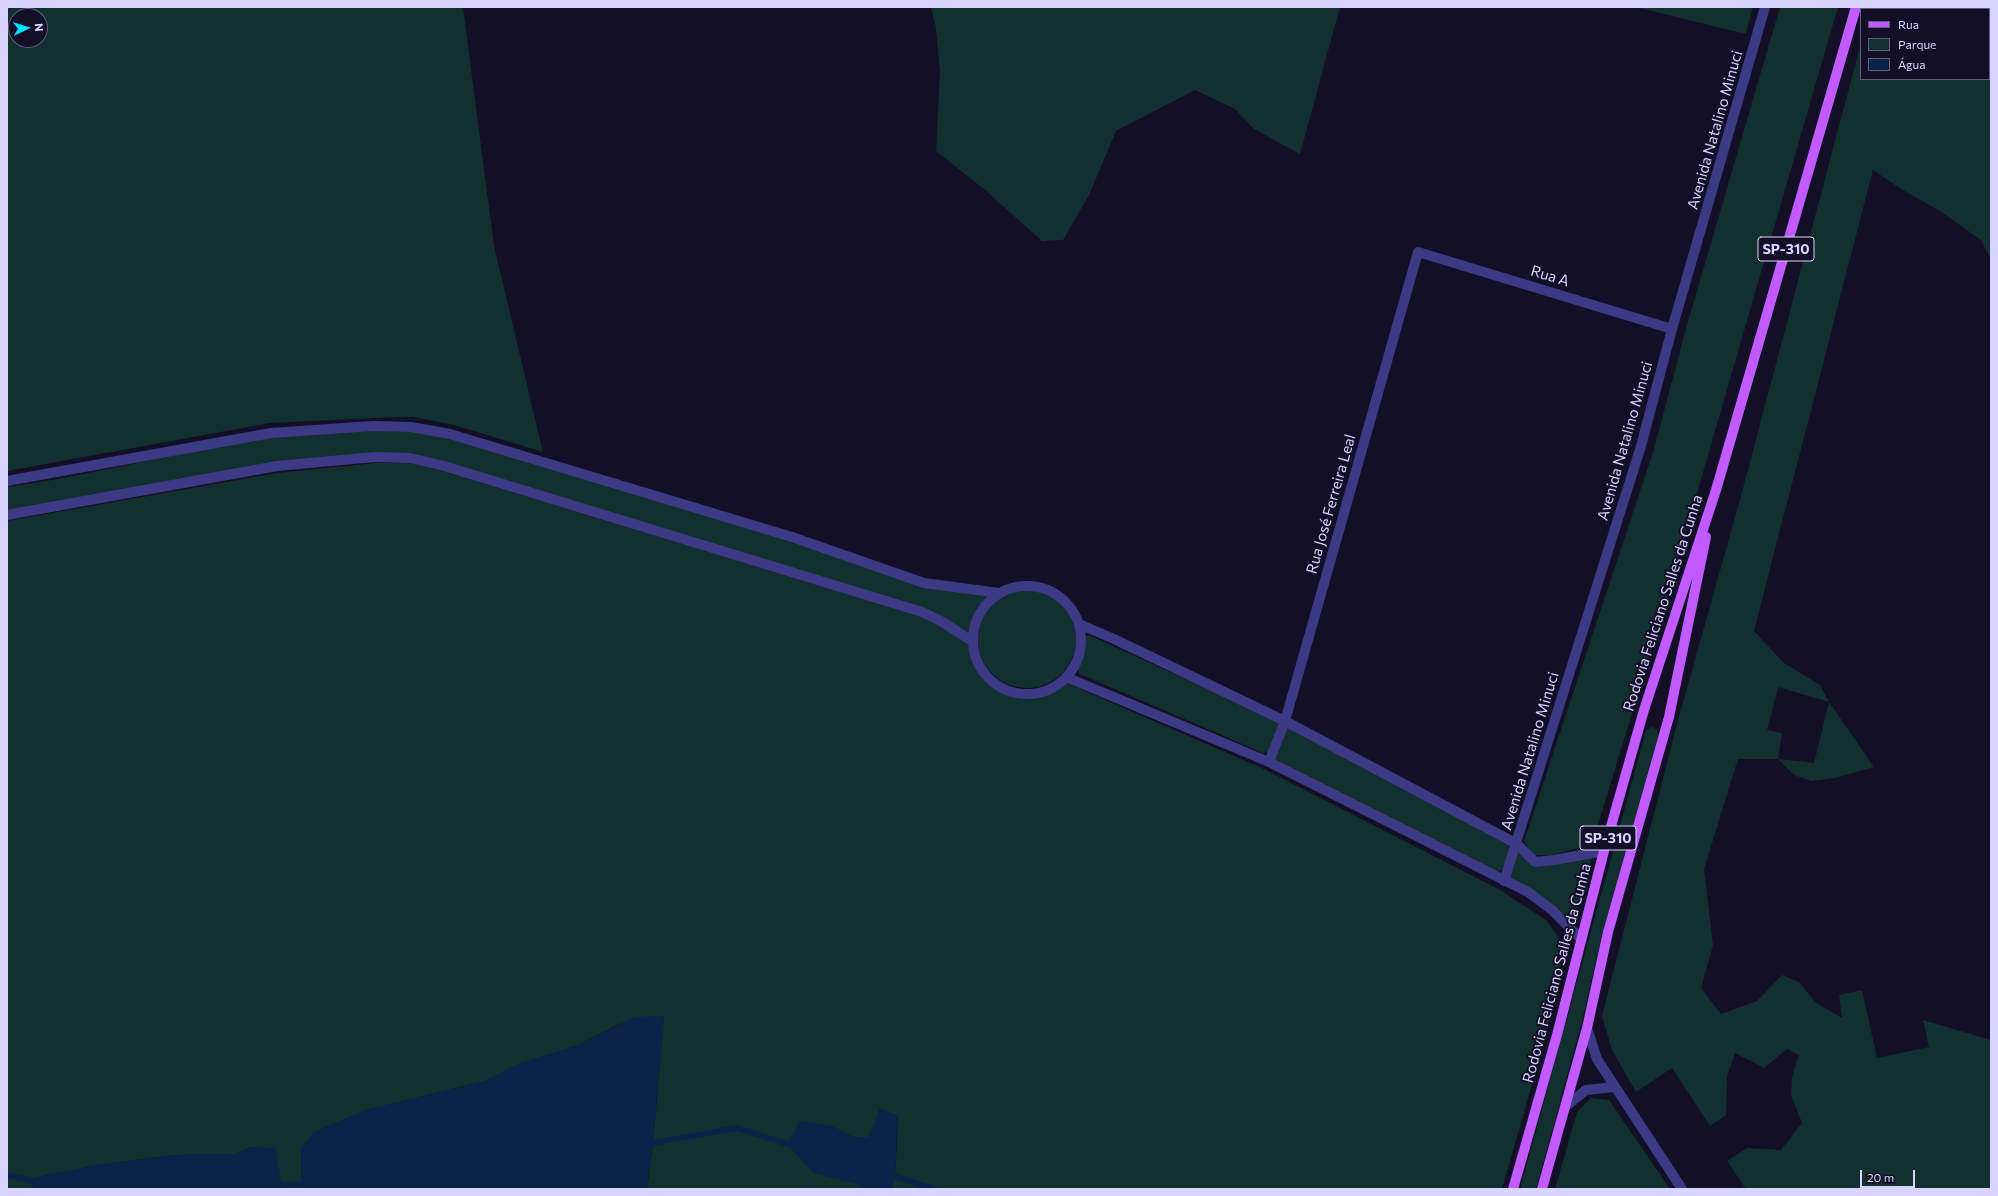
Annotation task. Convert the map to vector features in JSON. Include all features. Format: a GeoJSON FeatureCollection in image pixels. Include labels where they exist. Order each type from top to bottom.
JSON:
{"type":"FeatureCollection","features":[{"type":"Feature","properties":{"kind":"main road","name":"SP-310"},"geometry":{"type":"LineString","coordinates":[[1716,490],[1856,7]]}},
{"type":"Feature","properties":{"kind":"main road","name":"Rodovia Feliciano Salles da Cunha"},"geometry":{"type":"LineString","coordinates":[[1513,1189],[1557,1035],[1580,939],[1644,710],[1716,490]]}},
{"type":"Feature","properties":{"kind":"main road","name":"Rodovia Feliciano Salles da Cunha"},"geometry":{"type":"LineString","coordinates":[[1542,1189],[1587,1028],[1608,932],[1669,717],[1716,490]]}},
{"type":"Feature","properties":{"kind":"street","name":"Avenida Natalino Minuci"},"geometry":{"type":"LineString","coordinates":[[1504,882],[1641,446],[1672,329],[1765,7]]}},
{"type":"Feature","properties":{"kind":"street","name":"Rua A"},"geometry":{"type":"LineString","coordinates":[[1418,252],[1672,329]]}},
{"type":"Feature","properties":{"kind":"street","name":"Rua José Ferreira Leal"},"geometry":{"type":"LineString","coordinates":[[1269,762],[1285,721],[1418,252]]}},
{"type":"Feature","properties":{"kind":"street"},"geometry":{"type":"LineString","coordinates":[[7,481],[271,433],[373,426],[411,427],[450,434],[792,537],[924,583],[999,593]]}},
{"type":"Feature","properties":{"kind":"street"},"geometry":{"type":"LineString","coordinates":[[7,515],[277,466],[375,457],[410,458],[459,470],[922,612],[941,621],[972,641]]}},
{"type":"Feature","properties":{"kind":"street"},"geometry":{"type":"LineString","coordinates":[[1026,585],[1040,586],[1053,592],[1064,600],[1073,611],[1079,624],[1081,638],[1079,652],[1074,666],[1066,677],[1055,686],[1042,692],[1028,694],[1014,693],[1000,687],[989,679],[977,661],[972,641],[974,626],[979,613],[988,601],[999,593],[1012,587],[1026,585]]}},
{"type":"Feature","properties":{"kind":"street"},"geometry":{"type":"LineString","coordinates":[[1079,624],[1114,639],[1285,721],[1517,844],[1534,862],[1604,851]]}},
{"type":"Feature","properties":{"kind":"street"},"geometry":{"type":"LineString","coordinates":[[1066,677],[1269,762],[1504,882],[1528,892],[1552,910],[1580,939]]}},
{"type":"Feature","properties":{"kind":"street"},"geometry":{"type":"LineString","coordinates":[[1587,1028],[1597,1059],[1682,1189]]}},
{"type":"Feature","properties":{"kind":"street"},"geometry":{"type":"LineString","coordinates":[[1566,1106],[1586,1090],[1614,1087]]}},
{"type":"Feature","properties":{"kind":"green space"},"geometry":{"type":"Polygon","coordinates":[[[7,7],[463,7],[494,246],[543,452],[454,425],[414,417],[270,423],[7,471],[7,7]]]}},
{"type":"Feature","properties":{"kind":"green space"},"geometry":{"type":"Polygon","coordinates":[[[931,7],[1340,7],[1300,154],[1254,129],[1235,109],[1195,90],[1116,131],[1089,195],[1063,240],[1042,241],[985,190],[936,151],[940,72],[936,28],[931,7]]]}},
{"type":"Feature","properties":{"kind":"green space"},"geometry":{"type":"Polygon","coordinates":[[[1636,7],[1753,7],[1746,34],[1636,7]]]}},
{"type":"Feature","properties":{"kind":"green space"},"geometry":{"type":"Polygon","coordinates":[[[1780,7],[1838,7],[1650,655],[1592,844],[1552,855],[1533,855],[1524,841],[1654,449],[1685,332],[1780,7]]]}},
{"type":"Feature","properties":{"kind":"green space"},"geometry":{"type":"Polygon","coordinates":[[[1871,7],[1991,7],[1991,260],[1981,240],[1940,211],[1901,189],[1873,170],[1754,631],[1784,663],[1820,685],[1829,702],[1778,687],[1767,730],[1782,733],[1778,759],[1738,759],[1704,869],[1713,945],[1701,988],[1721,1014],[1757,1001],[1782,975],[1799,982],[1815,1002],[1842,1018],[1839,995],[1862,990],[1877,1058],[1929,1047],[1923,1020],[1991,1040],[1991,1189],[1746,1189],[1727,1161],[1747,1148],[1781,1150],[1802,1123],[1791,1095],[1792,1077],[1799,1055],[1787,1049],[1764,1068],[1735,1053],[1727,1076],[1726,1115],[1710,1126],[1672,1068],[1636,1092],[1612,1050],[1602,1016],[1678,720],[1741,496],[1860,47],[1860,80],[1990,80],[1990,8],[1871,7]]]}},
{"type":"Feature","properties":{"kind":"green space"},"geometry":{"type":"Polygon","coordinates":[[[372,429],[410,430],[449,437],[790,540],[923,586],[988,595],[976,609],[968,632],[942,618],[444,462],[375,454],[7,512],[7,487],[58,479],[271,436],[372,429]]]}},
{"type":"Feature","properties":{"kind":"green space"},"geometry":{"type":"Polygon","coordinates":[[[376,463],[410,463],[443,471],[922,617],[939,624],[968,644],[975,667],[981,677],[1000,692],[1023,699],[1035,698],[1057,690],[1067,683],[1266,770],[1500,890],[1546,920],[1562,942],[1563,956],[1547,1032],[1502,1189],[891,1189],[895,1177],[898,1116],[880,1109],[869,1137],[853,1137],[829,1125],[861,1185],[865,1189],[647,1189],[653,1143],[664,1016],[619,1024],[579,1045],[519,1064],[485,1081],[367,1110],[315,1132],[301,1148],[302,1189],[282,1189],[282,1185],[251,1147],[236,1154],[165,1156],[93,1166],[28,1179],[36,1189],[7,1189],[7,521],[277,473],[376,463]]]}},
{"type":"Feature","properties":{"kind":"green space"},"geometry":{"type":"Polygon","coordinates":[[[1027,590],[1046,593],[1062,604],[1073,620],[1076,639],[1073,658],[1062,674],[1046,685],[1027,688],[1008,685],[992,674],[981,658],[978,639],[981,620],[992,604],[1008,593],[1027,590]]]}},
{"type":"Feature","properties":{"kind":"green space"},"geometry":{"type":"Polygon","coordinates":[[[1089,635],[1279,722],[1279,727],[1268,752],[1263,753],[1080,674],[1078,669],[1085,652],[1086,636],[1089,635]]]}},
{"type":"Feature","properties":{"kind":"green space"},"geometry":{"type":"Polygon","coordinates":[[[1829,702],[1874,767],[1835,778],[1811,781],[1794,775],[1778,759],[1814,763],[1829,702]]]}},
{"type":"Feature","properties":{"kind":"green space"},"geometry":{"type":"Polygon","coordinates":[[[1651,727],[1657,729],[1658,737],[1603,930],[1581,1025],[1536,1189],[1520,1189],[1646,731],[1651,727]]]}},
{"type":"Feature","properties":{"kind":"green space"},"geometry":{"type":"Polygon","coordinates":[[[1286,729],[1292,729],[1508,844],[1510,849],[1502,870],[1496,871],[1277,762],[1274,756],[1286,729]]]}},
{"type":"Feature","properties":{"kind":"green space"},"geometry":{"type":"Polygon","coordinates":[[[1521,852],[1535,865],[1592,857],[1574,925],[1508,878],[1518,853],[1521,852]]]}},
{"type":"Feature","properties":{"kind":"green space"},"geometry":{"type":"Polygon","coordinates":[[[1591,1098],[1609,1100],[1670,1189],[1555,1189],[1577,1112],[1591,1098]]]}},
{"type":"Feature","properties":{"kind":"water"},"geometry":{"type":"Polygon","coordinates":[[[664,1016],[653,1143],[647,1189],[302,1189],[301,1148],[315,1132],[367,1110],[485,1081],[518,1064],[579,1045],[635,1017],[664,1016]]]}},
{"type":"Feature","properties":{"kind":"water"},"geometry":{"type":"Polygon","coordinates":[[[880,1109],[898,1116],[895,1177],[891,1189],[865,1189],[861,1185],[813,1173],[787,1144],[800,1121],[829,1125],[853,1137],[869,1137],[880,1109]]]}},
{"type":"Feature","properties":{"kind":"water"},"geometry":{"type":"Polygon","coordinates":[[[251,1147],[275,1148],[282,1189],[36,1189],[27,1179],[93,1166],[165,1156],[236,1154],[251,1147]]]}},
{"type":"Feature","properties":{"kind":"waterway"},"geometry":{"type":"LineString","coordinates":[[647,1144],[737,1128],[794,1146]]}},
{"type":"Feature","properties":{"kind":"waterway"},"geometry":{"type":"LineString","coordinates":[[7,1175],[34,1181]]}},
{"type":"Feature","properties":{"kind":"waterway"},"geometry":{"type":"LineString","coordinates":[[889,1175],[935,1189]]}},
{"type":"Feature","properties":{"kind":"waterway"},"geometry":{"type":"LineString","coordinates":[[276,1185],[310,1184]]}}]}
